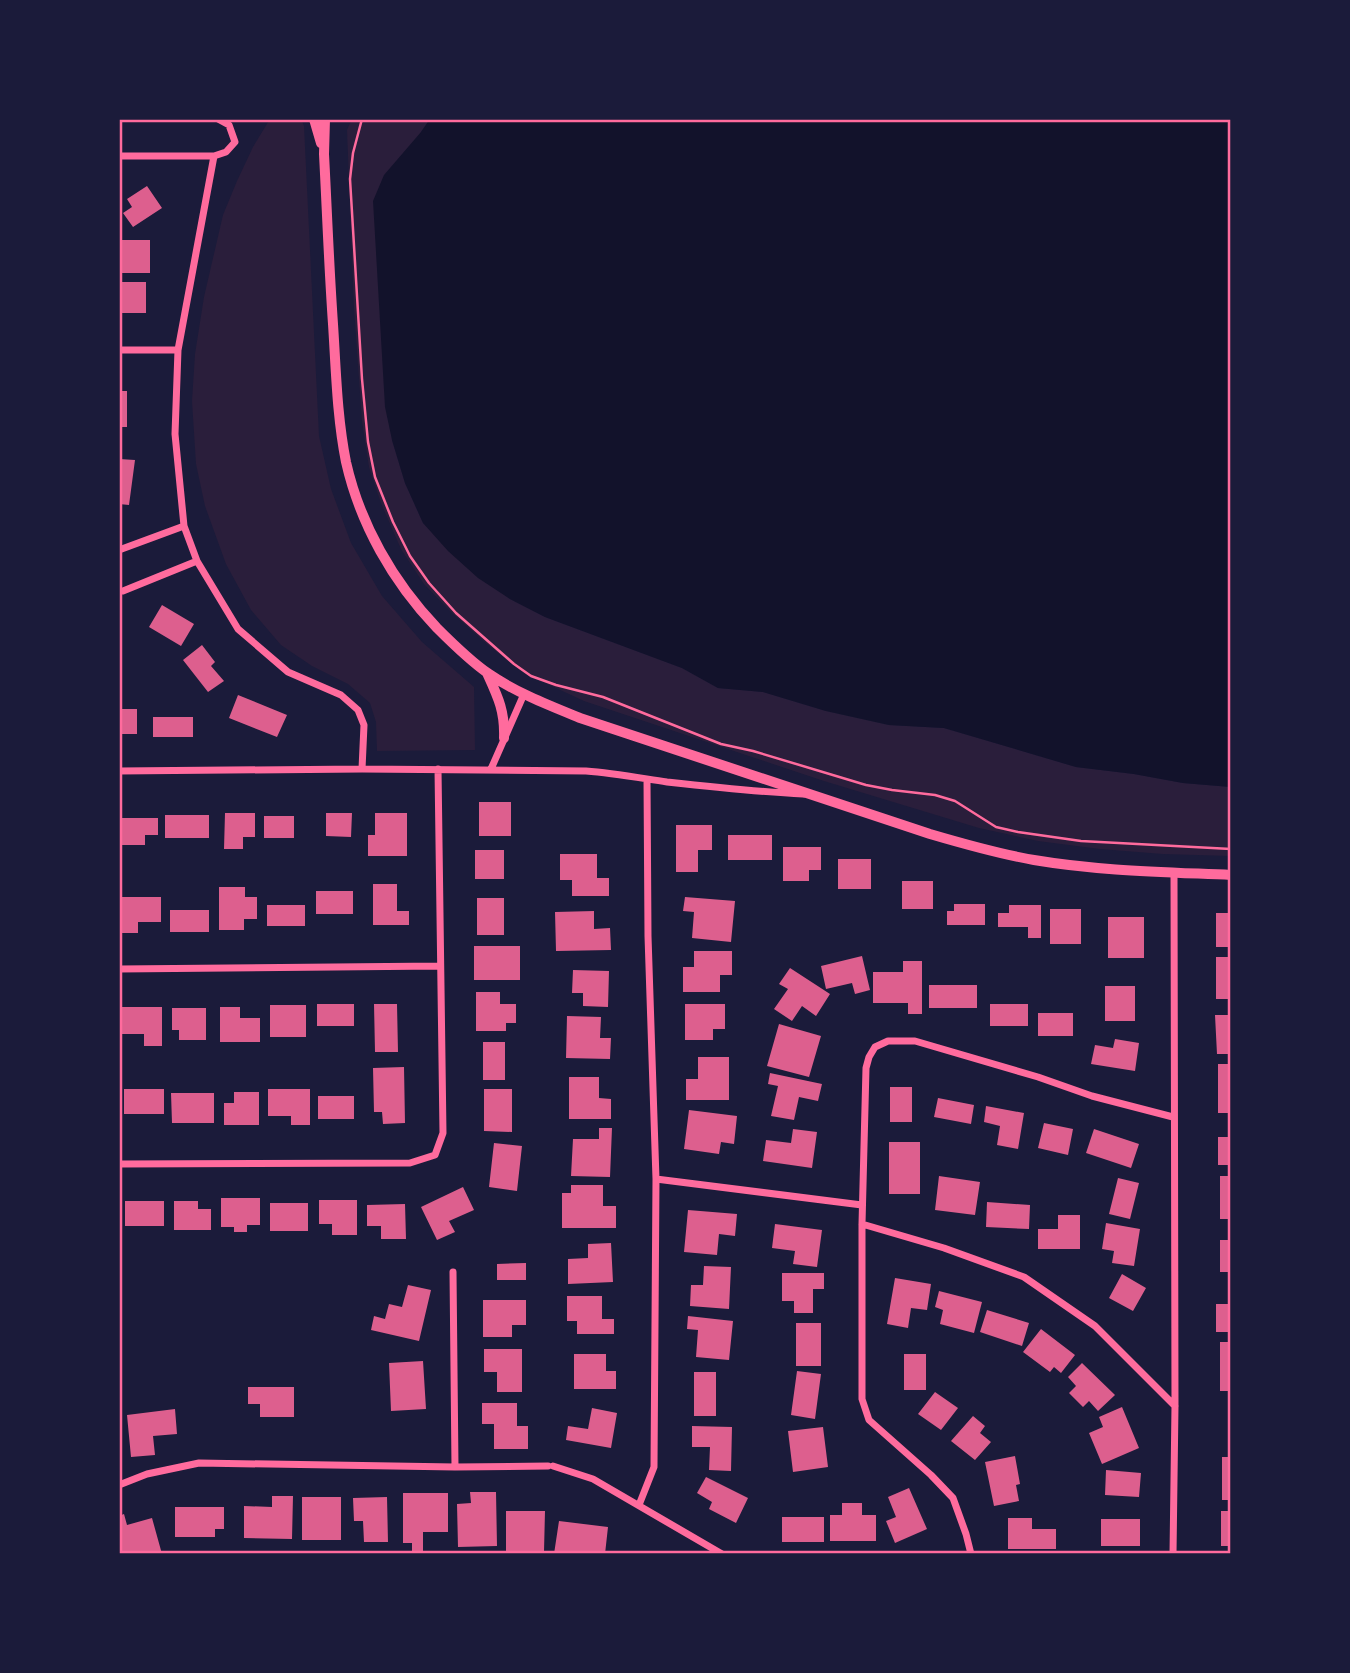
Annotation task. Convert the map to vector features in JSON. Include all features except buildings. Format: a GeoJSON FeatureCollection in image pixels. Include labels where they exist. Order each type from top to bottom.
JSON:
{"type":"FeatureCollection","features":[{"type":"Feature","properties":{"kind":"main road"},"geometry":{"type":"LineString","coordinates":[[314,119],[324,154]]}},
{"type":"Feature","properties":{"kind":"main road"},"geometry":{"type":"LineString","coordinates":[[325,119],[324,154],[338,402],[344,451],[353,487],[365,519],[394,575],[425,615],[466,656],[487,673],[524,694],[580,718],[972,847],[1057,863],[1110,869],[1231,875]]}},
{"type":"Feature","properties":{"kind":"main road"},"geometry":{"type":"LineString","coordinates":[[487,673],[500,701],[504,738]]}},
{"type":"Feature","properties":{"kind":"street"},"geometry":{"type":"LineString","coordinates":[[119,156],[214,156],[226,152],[235,142],[229,125],[218,119]]}},
{"type":"Feature","properties":{"kind":"street"},"geometry":{"type":"LineString","coordinates":[[214,156],[178,350],[175,434],[184,526],[197,561],[238,629],[288,672],[341,695],[358,710],[364,725],[362,769]]}},
{"type":"Feature","properties":{"kind":"street"},"geometry":{"type":"LineString","coordinates":[[119,349],[178,350]]}},
{"type":"Feature","properties":{"kind":"street"},"geometry":{"type":"LineString","coordinates":[[119,550],[184,526]]}},
{"type":"Feature","properties":{"kind":"street"},"geometry":{"type":"LineString","coordinates":[[119,591],[197,561]]}},
{"type":"Feature","properties":{"kind":"street"},"geometry":{"type":"LineString","coordinates":[[491,769],[524,694]]}},
{"type":"Feature","properties":{"kind":"street"},"geometry":{"type":"LineString","coordinates":[[119,1164],[410,1163],[435,1155],[443,1133],[438,769]]}},
{"type":"Feature","properties":{"kind":"street"},"geometry":{"type":"LineString","coordinates":[[119,771],[491,769],[614,773],[741,791],[810,795]]}},
{"type":"Feature","properties":{"kind":"street"},"geometry":{"type":"LineString","coordinates":[[639,1506],[653,1467],[656,1180],[648,936],[648,779]]}},
{"type":"Feature","properties":{"kind":"street"},"geometry":{"type":"LineString","coordinates":[[1173,1554],[1174,873]]}},
{"type":"Feature","properties":{"kind":"street"},"geometry":{"type":"LineString","coordinates":[[119,969],[440,966]]}},
{"type":"Feature","properties":{"kind":"street"},"geometry":{"type":"LineString","coordinates":[[971,1554],[953,1498],[869,1420],[862,1399],[862,1205],[866,1068],[869,1057],[875,1047],[888,1041],[915,1041],[1038,1077],[1092,1096],[1173,1117]]}},
{"type":"Feature","properties":{"kind":"street"},"geometry":{"type":"LineString","coordinates":[[656,1180],[862,1205]]}},
{"type":"Feature","properties":{"kind":"street"},"geometry":{"type":"LineString","coordinates":[[862,1224],[944,1248],[1024,1277],[1095,1326],[1175,1406]]}},
{"type":"Feature","properties":{"kind":"street"},"geometry":{"type":"LineString","coordinates":[[453,1272],[455,1467]]}},
{"type":"Feature","properties":{"kind":"street"},"geometry":{"type":"LineString","coordinates":[[119,1485],[147,1475],[199,1463],[551,1466],[593,1479],[722,1554]]}},
{"type":"Feature","properties":{"kind":"path"},"geometry":{"type":"LineString","coordinates":[[362,119],[353,153],[350,179],[362,379],[368,442],[375,477],[410,556],[429,583],[456,613],[514,664],[531,676],[603,697],[721,744],[762,753],[866,785],[934,795],[956,802],[996,827],[1080,841],[1231,849]]}},
{"type":"Feature","properties":{"kind":"shaded area"},"geometry":{"type":"Polygon","coordinates":[[[270,119],[301,119],[304,126],[319,436],[331,489],[351,543],[382,596],[422,642],[474,687],[475,750],[377,751],[376,722],[370,703],[348,684],[312,666],[281,645],[251,610],[226,564],[205,506],[196,464],[192,401],[195,354],[204,297],[223,215],[253,147],[270,119]]]}},
{"type":"Feature","properties":{"kind":"shaded area"},"geometry":{"type":"Polygon","coordinates":[[[352,119],[430,119],[421,132],[392,440],[405,483],[423,523],[510,599],[545,617],[682,668],[718,688],[763,692],[826,711],[889,725],[944,728],[1076,767],[1183,783],[1231,787],[1231,856],[1100,849],[1038,841],[979,828],[824,781],[584,701],[524,673],[488,645],[424,584],[401,549],[369,467],[362,421],[354,308],[347,130],[352,119]]]}},
{"type":"Feature","properties":{"kind":"shaded area"},"geometry":{"type":"Polygon","coordinates":[[[430,119],[1231,119],[1231,787],[1183,783],[1076,767],[944,728],[889,725],[826,711],[763,692],[718,688],[682,668],[545,617],[478,578],[448,551],[423,523],[405,483],[385,407],[373,201],[384,175],[430,119]]]}}]}
